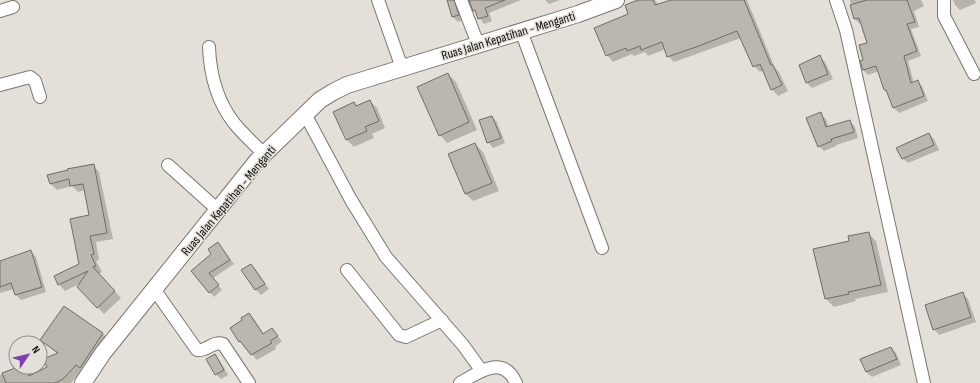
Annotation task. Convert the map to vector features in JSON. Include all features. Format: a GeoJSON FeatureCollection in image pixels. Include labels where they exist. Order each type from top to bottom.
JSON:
{"type":"FeatureCollection","features":[{"type":"Feature","properties":{"kind":"main road","name":"Ruas Jalan Kepatihan - Menganti"},"geometry":{"type":"LineString","coordinates":[[83,383],[103,353],[264,154],[320,100],[347,85],[578,14],[616,0]]}},
{"type":"Feature","properties":{"kind":"street"},"geometry":{"type":"LineString","coordinates":[[378,0],[402,68]]}},
{"type":"Feature","properties":{"kind":"street"},"geometry":{"type":"LineString","coordinates":[[461,0],[478,44]]}},
{"type":"Feature","properties":{"kind":"street"},"geometry":{"type":"LineString","coordinates":[[836,0],[846,30],[924,383]]}},
{"type":"Feature","properties":{"kind":"street"},"geometry":{"type":"LineString","coordinates":[[944,0],[944,16],[974,74]]}},
{"type":"Feature","properties":{"kind":"street"},"geometry":{"type":"LineString","coordinates":[[0,11],[13,7]]}},
{"type":"Feature","properties":{"kind":"street"},"geometry":{"type":"LineString","coordinates":[[521,31],[602,248]]}},
{"type":"Feature","properties":{"kind":"street"},"geometry":{"type":"LineString","coordinates":[[209,47],[210,64],[218,96],[224,108],[234,122],[264,154]]}},
{"type":"Feature","properties":{"kind":"street"},"geometry":{"type":"LineString","coordinates":[[0,85],[30,77],[35,81],[40,97]]}},
{"type":"Feature","properties":{"kind":"street"},"geometry":{"type":"LineString","coordinates":[[305,114],[352,200],[386,256],[463,344],[481,370]]}},
{"type":"Feature","properties":{"kind":"street"},"geometry":{"type":"LineString","coordinates":[[168,165],[218,210]]}},
{"type":"Feature","properties":{"kind":"street"},"geometry":{"type":"LineString","coordinates":[[348,270],[399,335],[406,337],[442,320]]}},
{"type":"Feature","properties":{"kind":"street"},"geometry":{"type":"LineString","coordinates":[[154,289],[197,350],[202,351],[218,343],[223,344],[249,383]]}},
{"type":"Feature","properties":{"kind":"street"},"geometry":{"type":"LineString","coordinates":[[460,383],[481,370],[501,366],[514,378],[516,383]]}},
{"type":"Feature","properties":{"kind":"building"},"geometry":{"type":"Polygon","coordinates":[[[447,0],[454,0],[459,15],[452,17],[447,0]]]}},
{"type":"Feature","properties":{"kind":"building"},"geometry":{"type":"Polygon","coordinates":[[[469,0],[505,0],[485,8],[488,16],[478,19],[469,0]]]}},
{"type":"Feature","properties":{"kind":"building"},"geometry":{"type":"Polygon","coordinates":[[[638,0],[653,0],[655,5],[671,0],[744,0],[771,65],[773,65],[782,85],[771,90],[760,64],[753,67],[737,31],[667,57],[662,42],[641,50],[640,46],[627,51],[626,48],[606,56],[594,28],[628,14],[625,5],[638,0]]]}},
{"type":"Feature","properties":{"kind":"building"},"geometry":{"type":"Polygon","coordinates":[[[867,0],[907,0],[915,22],[907,24],[917,51],[904,56],[911,83],[918,80],[924,96],[893,108],[886,90],[884,90],[876,66],[863,70],[860,61],[863,60],[859,45],[867,43],[859,18],[854,19],[850,5],[867,0]]]}},
{"type":"Feature","properties":{"kind":"building"},"geometry":{"type":"Polygon","coordinates":[[[820,55],[828,74],[806,83],[799,65],[820,55]]]}},
{"type":"Feature","properties":{"kind":"building"},"geometry":{"type":"Polygon","coordinates":[[[448,73],[469,122],[439,136],[417,87],[448,73]]]}},
{"type":"Feature","properties":{"kind":"building"},"geometry":{"type":"Polygon","coordinates":[[[370,100],[379,121],[365,127],[367,131],[346,140],[333,112],[354,102],[356,106],[370,100]]]}},
{"type":"Feature","properties":{"kind":"building"},"geometry":{"type":"Polygon","coordinates":[[[821,112],[826,127],[850,120],[854,132],[831,139],[832,141],[818,147],[806,118],[821,112]]]}},
{"type":"Feature","properties":{"kind":"building"},"geometry":{"type":"Polygon","coordinates":[[[492,116],[501,138],[487,143],[479,120],[492,116]]]}},
{"type":"Feature","properties":{"kind":"building"},"geometry":{"type":"Polygon","coordinates":[[[929,133],[934,145],[902,159],[896,148],[929,133]]]}},
{"type":"Feature","properties":{"kind":"building"},"geometry":{"type":"Polygon","coordinates":[[[475,143],[492,183],[465,194],[448,154],[475,143]]]}},
{"type":"Feature","properties":{"kind":"building"},"geometry":{"type":"Polygon","coordinates":[[[94,164],[107,233],[90,236],[94,254],[91,255],[96,266],[93,267],[115,291],[97,308],[77,287],[88,271],[58,285],[54,276],[79,264],[70,219],[89,215],[83,184],[70,186],[69,179],[50,184],[47,175],[68,170],[67,169],[94,164]]]}},
{"type":"Feature","properties":{"kind":"building"},"geometry":{"type":"Polygon","coordinates":[[[869,232],[881,285],[848,292],[849,294],[825,299],[813,249],[849,241],[848,236],[869,232]]]}},
{"type":"Feature","properties":{"kind":"building"},"geometry":{"type":"Polygon","coordinates":[[[218,242],[230,260],[209,273],[219,285],[209,293],[191,271],[211,254],[208,249],[218,242]]]}},
{"type":"Feature","properties":{"kind":"building"},"geometry":{"type":"Polygon","coordinates":[[[31,250],[42,287],[15,295],[11,283],[0,287],[0,261],[31,250]]]}},
{"type":"Feature","properties":{"kind":"building"},"geometry":{"type":"Polygon","coordinates":[[[251,264],[265,284],[255,290],[241,270],[251,264]]]}},
{"type":"Feature","properties":{"kind":"building"},"geometry":{"type":"Polygon","coordinates":[[[963,292],[971,317],[933,330],[925,305],[963,292]]]}},
{"type":"Feature","properties":{"kind":"building"},"geometry":{"type":"Polygon","coordinates":[[[64,306],[103,333],[80,368],[76,365],[63,379],[55,383],[6,383],[2,373],[8,371],[8,375],[48,375],[48,357],[58,353],[48,346],[48,335],[44,335],[64,306]]]}},
{"type":"Feature","properties":{"kind":"building"},"geometry":{"type":"Polygon","coordinates":[[[249,313],[263,334],[272,328],[278,336],[270,341],[272,343],[251,355],[240,341],[239,342],[230,328],[249,313]]]}},
{"type":"Feature","properties":{"kind":"building"},"geometry":{"type":"Polygon","coordinates":[[[891,347],[897,359],[866,372],[860,359],[891,347]]]}},
{"type":"Feature","properties":{"kind":"building"},"geometry":{"type":"Polygon","coordinates":[[[215,354],[224,370],[215,375],[206,359],[215,354]]]}}]}
